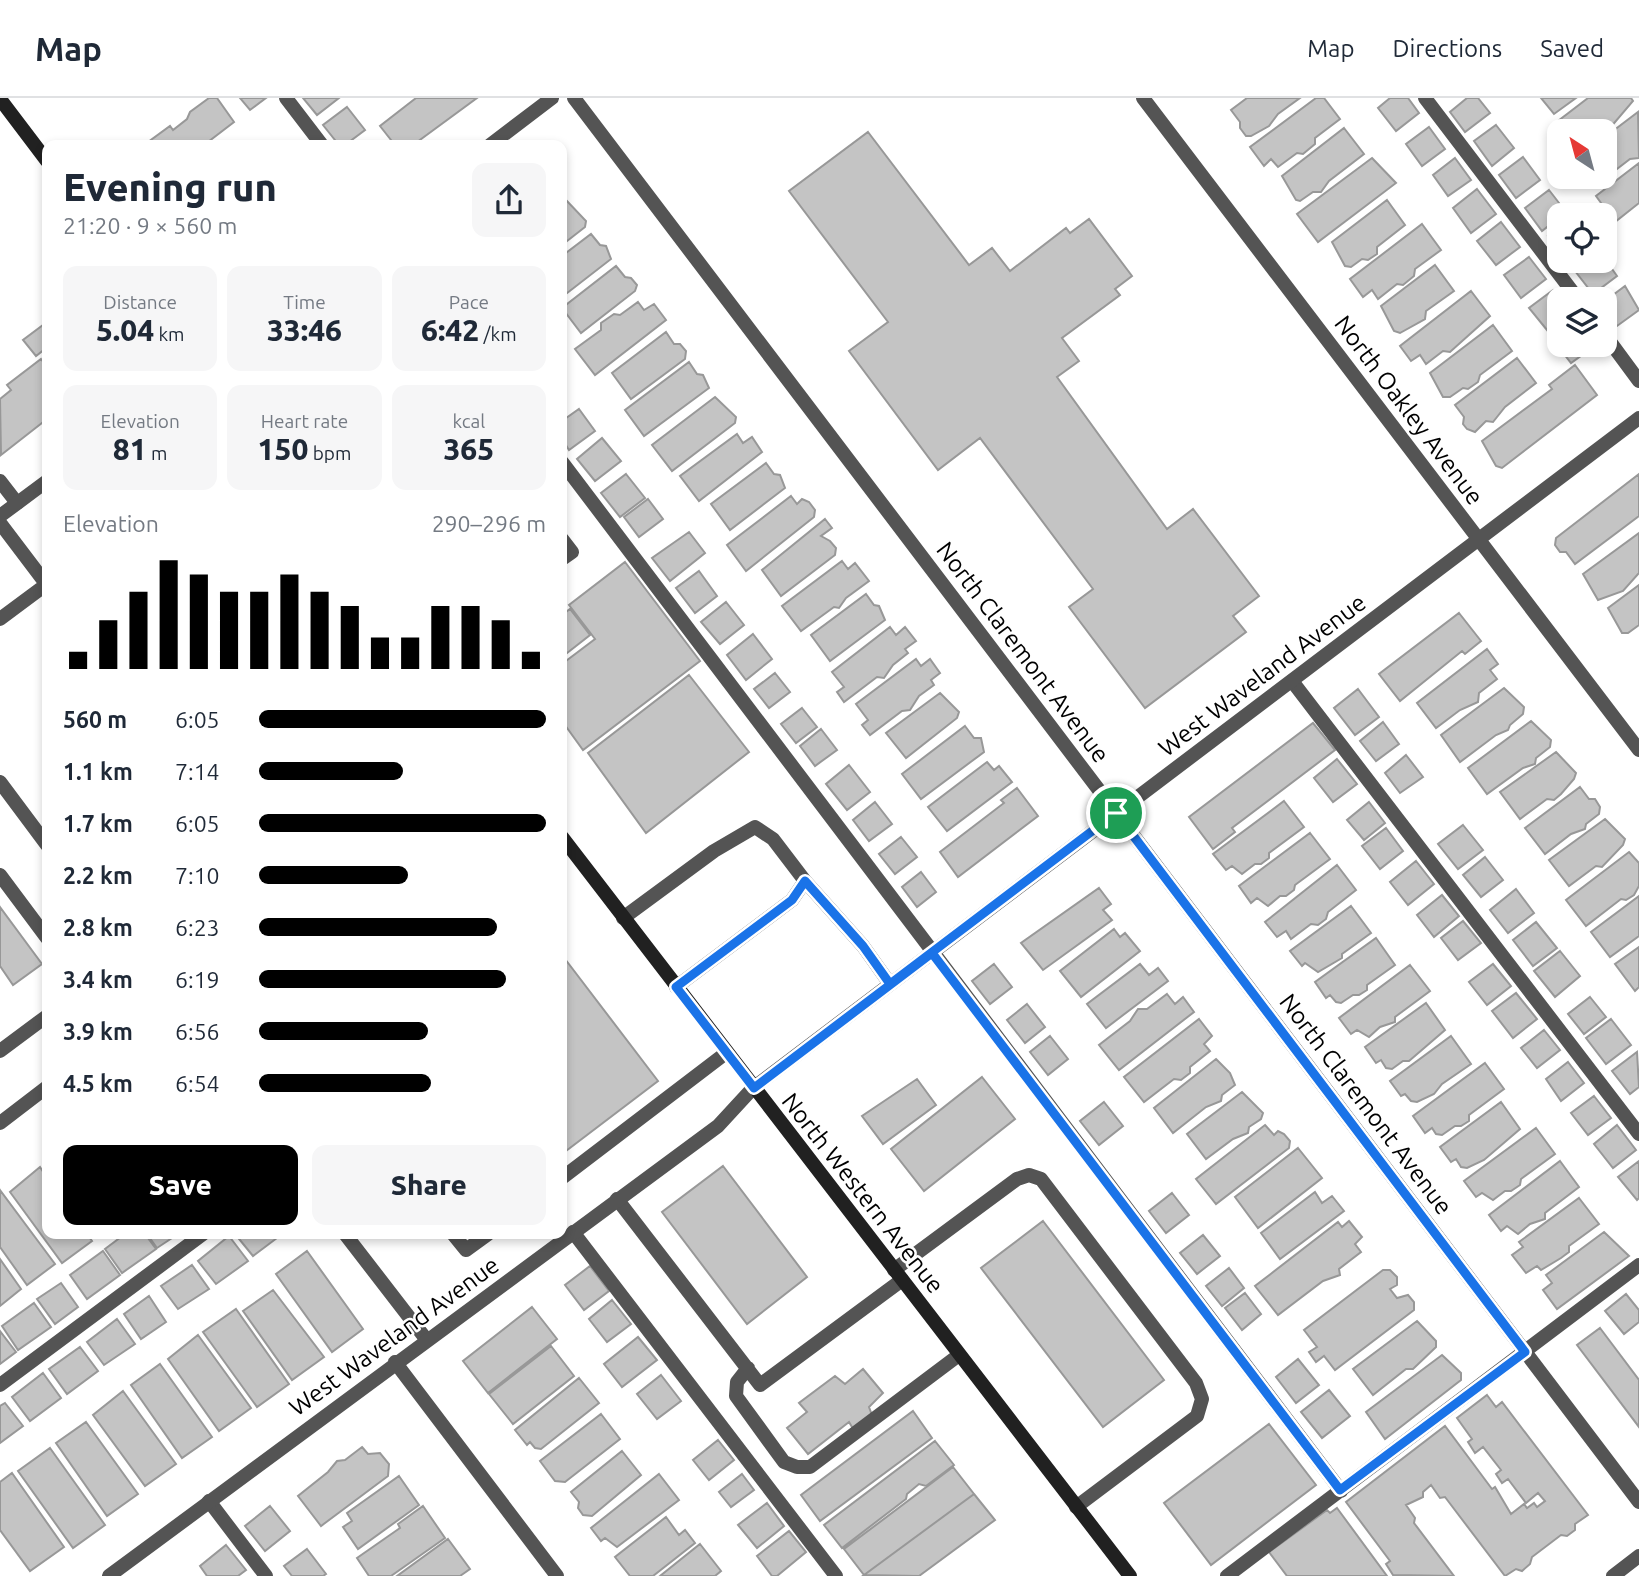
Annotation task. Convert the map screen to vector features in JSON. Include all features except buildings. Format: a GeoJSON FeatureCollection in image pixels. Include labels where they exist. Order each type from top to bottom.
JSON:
{"type":"FeatureCollection","features":[{"type":"Feature","properties":{"kind":"main road"},"geometry":{"type":"LineString","coordinates":[[0,99],[42,154]]}},
{"type":"Feature","properties":{"kind":"main road","name":"North Western Avenue"},"geometry":{"type":"LineString","coordinates":[[567,844],[1130,1576]]}},
{"type":"Feature","properties":{"kind":"street"},"geometry":{"type":"LineString","coordinates":[[286,98],[318,140]]}},
{"type":"Feature","properties":{"kind":"street"},"geometry":{"type":"LineString","coordinates":[[497,140],[552,98]]}},
{"type":"Feature","properties":{"kind":"street","name":"North Claremont Avenue"},"geometry":{"type":"LineString","coordinates":[[574,98],[1639,1502]]}},
{"type":"Feature","properties":{"kind":"street","name":"North Oakley Avenue"},"geometry":{"type":"LineString","coordinates":[[1143,98],[1639,750]]}},
{"type":"Feature","properties":{"kind":"street"},"geometry":{"type":"LineString","coordinates":[[1425,98],[1568,287]]}},
{"type":"Feature","properties":{"kind":"street"},"geometry":{"type":"LineString","coordinates":[[1617,351],[1639,380]]}},
{"type":"Feature","properties":{"kind":"street","name":"West Waveland Avenue"},"geometry":{"type":"LineString","coordinates":[[567,1236],[718,1126],[754,1088],[890,984],[1639,418]]}},
{"type":"Feature","properties":{"kind":"street"},"geometry":{"type":"LineString","coordinates":[[567,469],[1340,1490]]}},
{"type":"Feature","properties":{"kind":"street"},"geometry":{"type":"LineString","coordinates":[[0,481],[17,503]]}},
{"type":"Feature","properties":{"kind":"street"},"geometry":{"type":"LineString","coordinates":[[0,516],[42,485]]}},
{"type":"Feature","properties":{"kind":"street"},"geometry":{"type":"LineString","coordinates":[[0,523],[42,578]]}},
{"type":"Feature","properties":{"kind":"street"},"geometry":{"type":"LineString","coordinates":[[0,620],[42,588]]}},
{"type":"Feature","properties":{"kind":"street"},"geometry":{"type":"LineString","coordinates":[[1292,681],[1639,1134]]}},
{"type":"Feature","properties":{"kind":"street"},"geometry":{"type":"LineString","coordinates":[[0,782],[42,838]]}},
{"type":"Feature","properties":{"kind":"street"},"geometry":{"type":"LineString","coordinates":[[623,918],[714,851],[755,827],[773,839],[805,881],[863,946],[890,984]]}},
{"type":"Feature","properties":{"kind":"street"},"geometry":{"type":"LineString","coordinates":[[0,875],[42,931]]}},
{"type":"Feature","properties":{"kind":"street"},"geometry":{"type":"LineString","coordinates":[[676,987],[792,900],[805,881]]}},
{"type":"Feature","properties":{"kind":"street"},"geometry":{"type":"LineString","coordinates":[[0,1051],[42,1020]]}},
{"type":"Feature","properties":{"kind":"street"},"geometry":{"type":"LineString","coordinates":[[567,1174],[726,1053]]}},
{"type":"Feature","properties":{"kind":"street"},"geometry":{"type":"LineString","coordinates":[[0,1124],[42,1091]]}},
{"type":"Feature","properties":{"kind":"street"},"geometry":{"type":"LineString","coordinates":[[617,1199],[760,1385],[1017,1179],[1029,1175],[1041,1179],[1196,1383],[1202,1399],[1197,1416],[1076,1507]]}},
{"type":"Feature","properties":{"kind":"street"},"geometry":{"type":"LineString","coordinates":[[573,1232],[835,1576]]}},
{"type":"Feature","properties":{"kind":"street"},"geometry":{"type":"LineString","coordinates":[[0,1385],[196,1239]]}},
{"type":"Feature","properties":{"kind":"street"},"geometry":{"type":"LineString","coordinates":[[349,1239],[426,1339]]}},
{"type":"Feature","properties":{"kind":"street"},"geometry":{"type":"LineString","coordinates":[[457,1239],[466,1250],[481,1239]]}},
{"type":"Feature","properties":{"kind":"street","name":"West Waveland Avenue"},"geometry":{"type":"LineString","coordinates":[[108,1576],[563,1239]]}},
{"type":"Feature","properties":{"kind":"street"},"geometry":{"type":"LineString","coordinates":[[1227,1576],[1639,1265]]}},
{"type":"Feature","properties":{"kind":"street"},"geometry":{"type":"LineString","coordinates":[[748,1368],[737,1382],[736,1396],[784,1462],[797,1467],[810,1467],[959,1354]]}},
{"type":"Feature","properties":{"kind":"street"},"geometry":{"type":"LineString","coordinates":[[395,1362],[557,1576]]}},
{"type":"Feature","properties":{"kind":"street"},"geometry":{"type":"LineString","coordinates":[[209,1501],[267,1576]]}},
{"type":"Feature","properties":{"kind":"street"},"geometry":{"type":"LineString","coordinates":[[1613,1576],[1639,1556]]}},
{"type":"Feature","properties":{"kind":"route"},"geometry":{"type":"LineString","coordinates":[[1116,813],[1525,1352],[1340,1490],[932,953],[754,1088],[676,987],[792,900],[805,881],[863,946],[890,984],[1116,813]]}}]}
